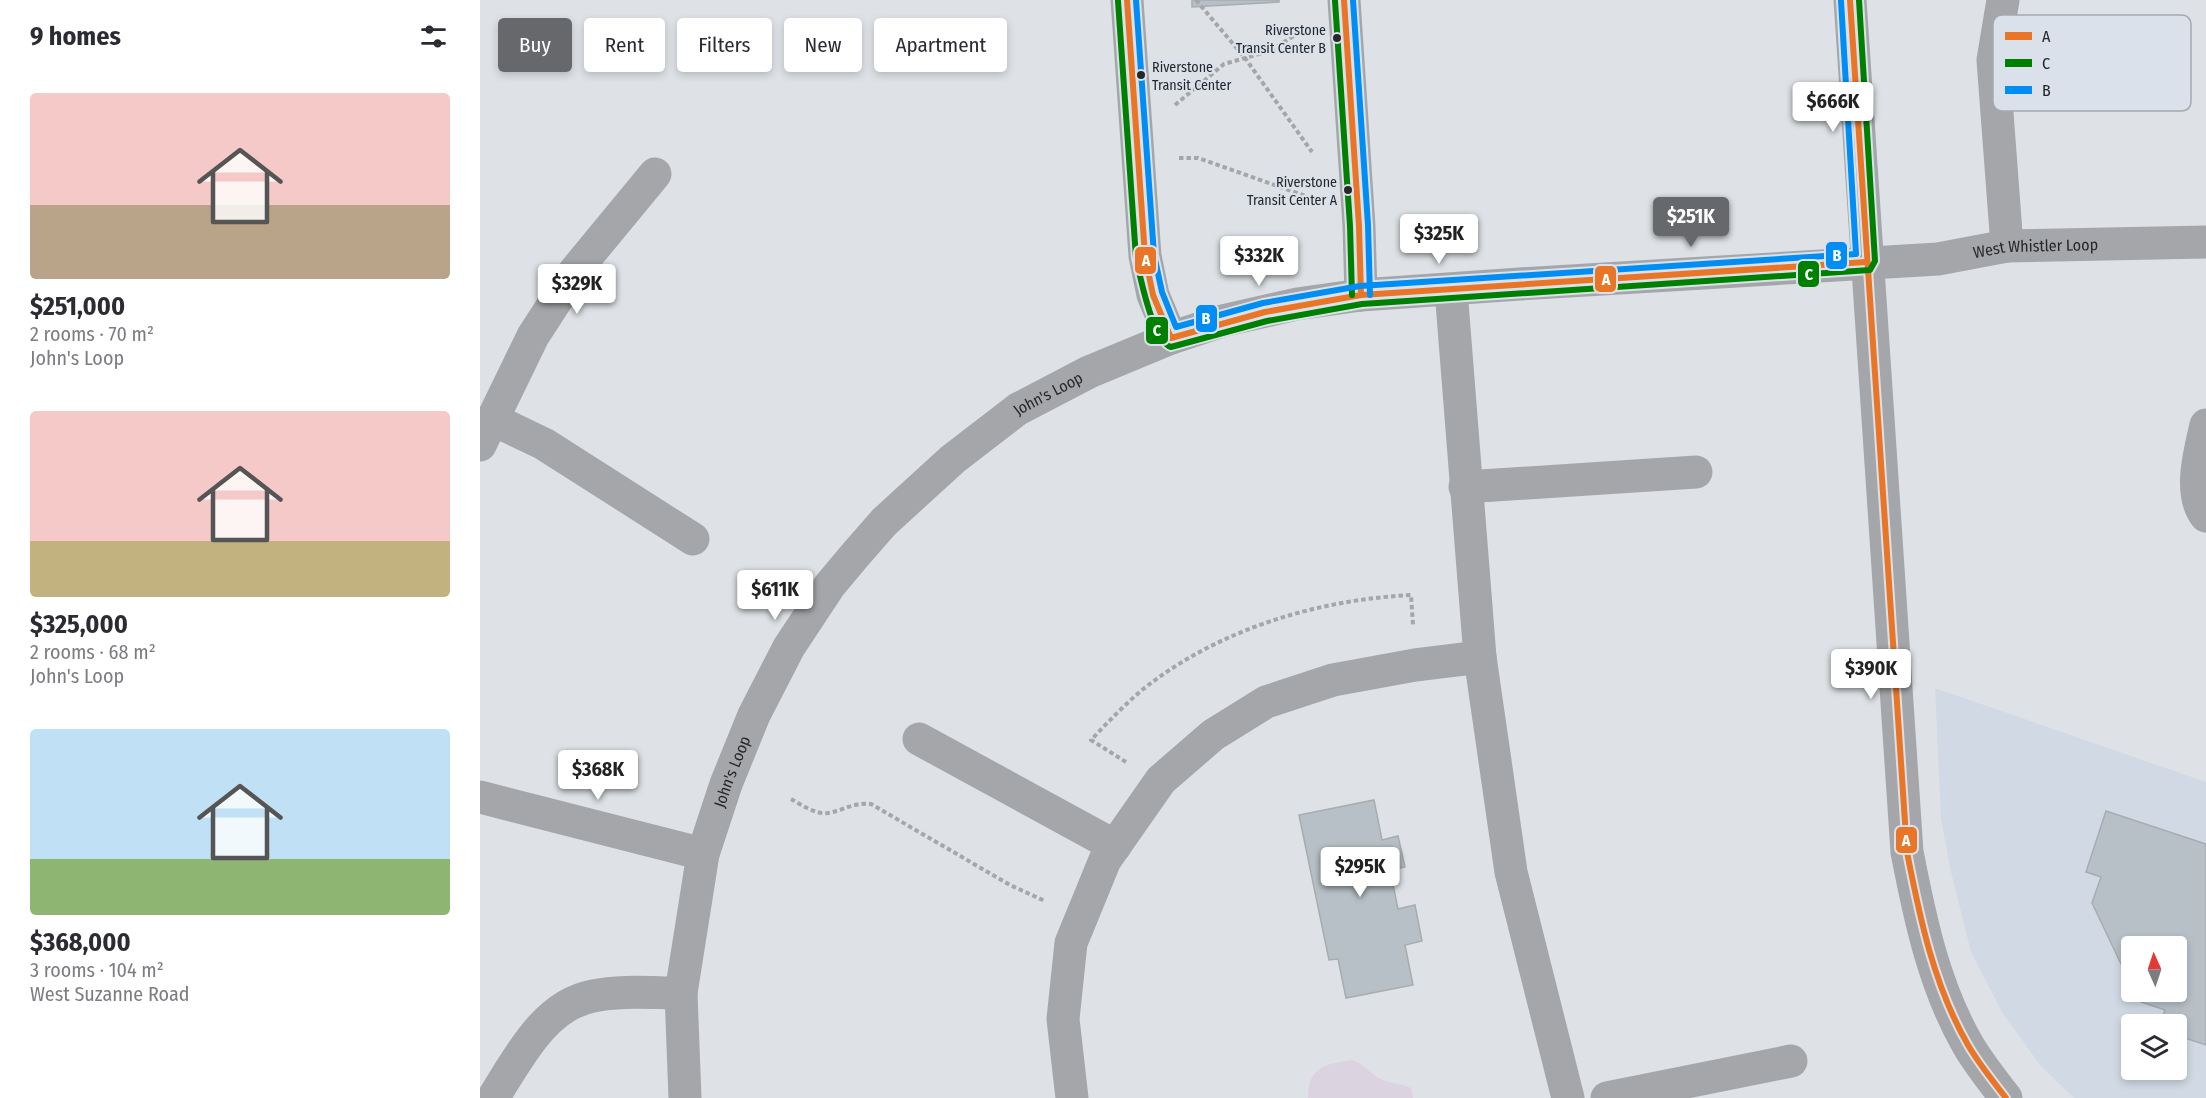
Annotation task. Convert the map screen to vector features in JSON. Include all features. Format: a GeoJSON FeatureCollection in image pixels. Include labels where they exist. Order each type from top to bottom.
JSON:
{"type":"FeatureCollection","features":[{"type":"Feature","properties":{"kind":"street"},"geometry":{"type":"LineString","coordinates":[[1127,0],[1145,256],[1153,295],[1172,338]]}},
{"type":"Feature","properties":{"kind":"street"},"geometry":{"type":"LineString","coordinates":[[1344,0],[1359,226],[1361,295]]}},
{"type":"Feature","properties":{"kind":"street"},"geometry":{"type":"LineString","coordinates":[[1850,0],[1907,852],[1920,921],[1940,986],[1968,1046],[2006,1098]]}},
{"type":"Feature","properties":{"kind":"street"},"geometry":{"type":"LineString","coordinates":[[2000,15],[2003,0]]}},
{"type":"Feature","properties":{"kind":"street"},"geometry":{"type":"LineString","coordinates":[[1997,111],[2007,246]]}},
{"type":"Feature","properties":{"kind":"street"},"geometry":{"type":"LineString","coordinates":[[655,174],[575,271],[533,336],[486,432],[544,444],[693,539]]}},
{"type":"Feature","properties":{"kind":"street","name":"West Whistler Loop"},"geometry":{"type":"LineString","coordinates":[[1866,262],[1938,259],[2007,246],[2206,242]]}},
{"type":"Feature","properties":{"kind":"street","name":"John's Loop"},"geometry":{"type":"LineString","coordinates":[[686,1098],[681,993],[703,854],[726,784],[754,714],[789,647],[830,585],[884,522],[954,459],[1018,409],[1089,372],[1172,338],[1222,321],[1297,304],[1361,295],[1866,262]]}},
{"type":"Feature","properties":{"kind":"street"},"geometry":{"type":"LineString","coordinates":[[1451,290],[1480,657],[1511,872],[1568,1098]]}},
{"type":"Feature","properties":{"kind":"street"},"geometry":{"type":"LineString","coordinates":[[2206,425],[2197,465],[2198,506],[2206,516]]}},
{"type":"Feature","properties":{"kind":"street"},"geometry":{"type":"LineString","coordinates":[[1465,487],[1696,472]]}},
{"type":"Feature","properties":{"kind":"street"},"geometry":{"type":"LineString","coordinates":[[1072,1098],[1063,1019],[1071,943],[1105,860],[1161,780],[1213,735],[1266,702],[1333,680],[1414,665],[1480,657]]}},
{"type":"Feature","properties":{"kind":"street"},"geometry":{"type":"LineString","coordinates":[[919,739],[1115,846]]}},
{"type":"Feature","properties":{"kind":"street"},"geometry":{"type":"LineString","coordinates":[[480,797],[703,854]]}},
{"type":"Feature","properties":{"kind":"street"},"geometry":{"type":"LineString","coordinates":[[493,1098],[525,1049],[555,1012],[576,1000],[611,994],[681,993]]}},
{"type":"Feature","properties":{"kind":"street"},"geometry":{"type":"LineString","coordinates":[[1607,1098],[1791,1061]]}},
{"type":"Feature","properties":{"kind":"path"},"geometry":{"type":"LineString","coordinates":[[1196,0],[1245,58],[1316,158]]}},
{"type":"Feature","properties":{"kind":"path"},"geometry":{"type":"LineString","coordinates":[[1173,108],[1224,64],[1270,51],[1308,26]]}},
{"type":"Feature","properties":{"kind":"path"},"geometry":{"type":"LineString","coordinates":[[1176,158],[1198,158],[1319,201]]}},
{"type":"Feature","properties":{"kind":"path"},"geometry":{"type":"LineString","coordinates":[[1122,772],[1127,763],[1091,740],[1147,686],[1202,651],[1255,626],[1296,612],[1411,595],[1414,665]]}},
{"type":"Feature","properties":{"kind":"path"},"geometry":{"type":"LineString","coordinates":[[791,799],[817,812],[827,813],[859,803],[871,804],[1010,885],[1049,903]]}},
{"type":"Feature","properties":{"kind":"shaded area"},"geometry":{"type":"Polygon","coordinates":[[[1935,688],[2206,782],[2206,1098],[2074,1098],[2040,1065],[2002,1012],[1971,952],[1950,868],[1941,818],[1935,688]]]}},
{"type":"Feature","properties":{"kind":"shaded area"},"geometry":{"type":"Polygon","coordinates":[[[1352,1060],[1379,1078],[1411,1088],[1413,1098],[1308,1098],[1311,1080],[1315,1073],[1334,1063],[1352,1060]]]}},
{"type":"Feature","properties":{"kind":"building"},"geometry":{"type":"Polygon","coordinates":[[[1192,0],[1279,0],[1279,2],[1192,7],[1192,0]]]}},
{"type":"Feature","properties":{"kind":"building"},"geometry":{"type":"Polygon","coordinates":[[[1374,800],[1382,840],[1398,836],[1405,867],[1390,870],[1398,909],[1415,905],[1422,941],[1405,945],[1413,985],[1346,998],[1338,959],[1329,960],[1299,815],[1374,800]]]}},
{"type":"Feature","properties":{"kind":"building"},"geometry":{"type":"Polygon","coordinates":[[[2106,811],[2206,844],[2206,1045],[2187,1039],[2187,1014],[2164,1014],[2165,1010],[2141,1002],[2187,1002],[2187,936],[2121,936],[2121,964],[2092,903],[2101,877],[2086,872],[2106,811]]]}},
{"type":"Feature","properties":{"kind":"transit line","name":"A"},"geometry":{"type":"LineString","coordinates":[[1127,0],[1145,256],[1153,295],[1171,338],[1265,312],[1361,295],[1866,262]]}},
{"type":"Feature","properties":{"kind":"transit line","name":"B"},"geometry":{"type":"LineString","coordinates":[[1136,0],[1154,255],[1162,292],[1176,327],[1263,303],[1360,286],[1856,254],[1841,1]]}},
{"type":"Feature","properties":{"kind":"transit line","name":"A"},"geometry":{"type":"LineString","coordinates":[[1344,0],[1359,226],[1361,295]]}},
{"type":"Feature","properties":{"kind":"transit line","name":"B"},"geometry":{"type":"LineString","coordinates":[[1353,0],[1368,225],[1370,295]]}},
{"type":"Feature","properties":{"kind":"transit line","name":"A"},"geometry":{"type":"LineString","coordinates":[[1850,0],[1907,852],[1923,927],[1946,999],[1972,1052],[2006,1098]]}},
{"type":"Feature","properties":{"kind":"transit line","name":"C"},"geometry":{"type":"LineString","coordinates":[[1118,1],[1136,258],[1144,293],[1158,334],[1171,347],[1267,321],[1362,304],[1870,270],[1875,261],[1859,0]]}},
{"type":"Feature","properties":{"kind":"transit line","name":"C"},"geometry":{"type":"LineString","coordinates":[[1335,1],[1350,226],[1352,295]]}},
{"type":"Feature","properties":{"kind":"place","name":"Riverstone Transit Center B"},"geometry":{"type":"Point","coordinates":[1337,38]}},
{"type":"Feature","properties":{"kind":"place","name":"Riverstone Transit Center"},"geometry":{"type":"Point","coordinates":[1141,75]}},
{"type":"Feature","properties":{"kind":"place","name":"Riverstone Transit Center A"},"geometry":{"type":"Point","coordinates":[1348,190]}}]}
